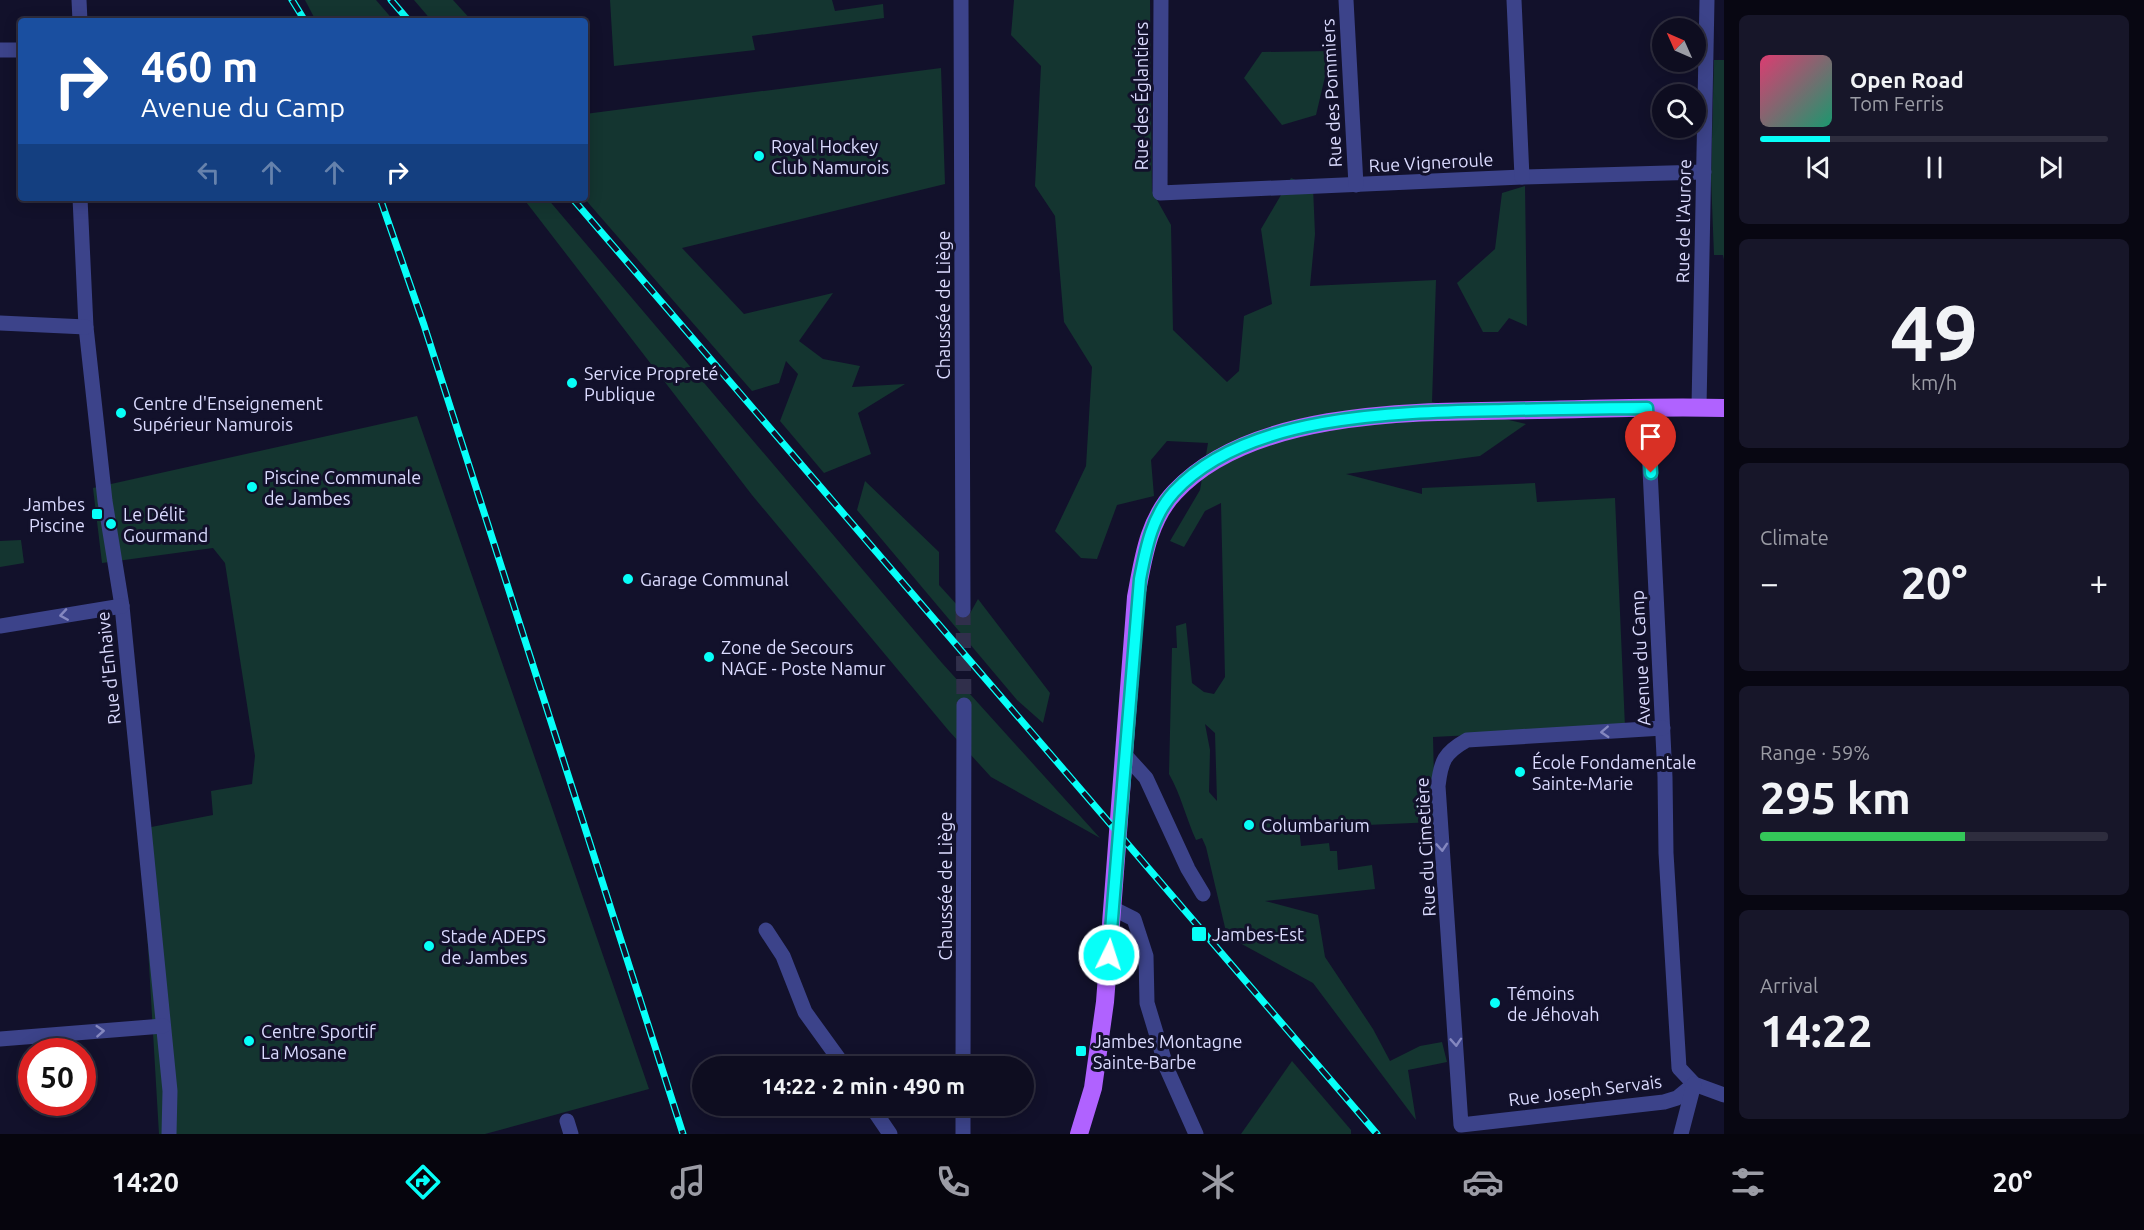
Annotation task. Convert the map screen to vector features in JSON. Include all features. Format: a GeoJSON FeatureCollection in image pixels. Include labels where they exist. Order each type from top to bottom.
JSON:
{"type":"FeatureCollection","features":[{"type":"Feature","properties":{"kind":"main road"},"geometry":{"type":"LineString","coordinates":[[1079,1134],[1093,1088],[1105,1002],[1136,597],[1146,545],[1158,515],[1174,492],[1198,470],[1240,447],[1292,430],[1380,415],[1724,408]]}},
{"type":"Feature","properties":{"kind":"street"},"geometry":{"type":"LineString","coordinates":[[79,0],[80,18]]}},
{"type":"Feature","properties":{"kind":"street","name":"Chaussée de Liège"},"geometry":{"type":"LineString","coordinates":[[962,0],[963,610]]}},
{"type":"Feature","properties":{"kind":"street","name":"Rue des Églantiers"},"geometry":{"type":"LineString","coordinates":[[1160,193],[1161,0]]}},
{"type":"Feature","properties":{"kind":"street","name":"Rue des Pommiers"},"geometry":{"type":"LineString","coordinates":[[1346,0],[1356,185]]}},
{"type":"Feature","properties":{"kind":"street"},"geometry":{"type":"LineString","coordinates":[[1514,0],[1522,177]]}},
{"type":"Feature","properties":{"kind":"street","name":"Rue de l'Aurore"},"geometry":{"type":"LineString","coordinates":[[1699,407],[1707,0]]}},
{"type":"Feature","properties":{"kind":"street"},"geometry":{"type":"LineString","coordinates":[[0,50],[18,50]]}},
{"type":"Feature","properties":{"kind":"street","name":"Rue Vigneroule"},"geometry":{"type":"LineString","coordinates":[[1160,193],[1522,177],[1704,172]]}},
{"type":"Feature","properties":{"kind":"street","name":"Rue d'Enhaive"},"geometry":{"type":"LineString","coordinates":[[80,201],[86,327],[105,501],[122,606],[170,1092],[169,1134]]}},
{"type":"Feature","properties":{"kind":"street"},"geometry":{"type":"LineString","coordinates":[[0,323],[86,327]]}},
{"type":"Feature","properties":{"kind":"street","name":"Avenue du Camp"},"geometry":{"type":"LineString","coordinates":[[1647,408],[1663,728],[1666,853],[1679,1068],[1694,1084]]}},
{"type":"Feature","properties":{"kind":"street"},"geometry":{"type":"LineString","coordinates":[[0,626],[122,606]]}},
{"type":"Feature","properties":{"kind":"street","name":"Chaussée de Liège"},"geometry":{"type":"LineString","coordinates":[[963,1056],[964,705]]}},
{"type":"Feature","properties":{"kind":"street","name":"Rue du Cimetière"},"geometry":{"type":"LineString","coordinates":[[1461,1125],[1438,786],[1441,765],[1450,749],[1467,740],[1663,728]]}},
{"type":"Feature","properties":{"kind":"street"},"geometry":{"type":"LineString","coordinates":[[1125,755],[1146,778],[1188,870],[1203,894]]}},
{"type":"Feature","properties":{"kind":"street"},"geometry":{"type":"LineString","coordinates":[[1112,908],[1134,918],[1146,956],[1147,1003],[1167,1069],[1196,1134]]}},
{"type":"Feature","properties":{"kind":"street"},"geometry":{"type":"LineString","coordinates":[[766,930],[783,956],[805,1012],[837,1056]]}},
{"type":"Feature","properties":{"kind":"street"},"geometry":{"type":"LineString","coordinates":[[0,1039],[163,1026]]}},
{"type":"Feature","properties":{"kind":"street"},"geometry":{"type":"LineString","coordinates":[[1681,1134],[1694,1084],[1724,1095]]}},
{"type":"Feature","properties":{"kind":"street","name":"Rue Joseph Servais"},"geometry":{"type":"LineString","coordinates":[[1461,1125],[1664,1102],[1677,1098],[1694,1084]]}},
{"type":"Feature","properties":{"kind":"street"},"geometry":{"type":"LineString","coordinates":[[878,1116],[890,1134]]}},
{"type":"Feature","properties":{"kind":"street"},"geometry":{"type":"LineString","coordinates":[[963,1116],[963,1134]]}},
{"type":"Feature","properties":{"kind":"green space"},"geometry":{"type":"Polygon","coordinates":[[[305,0],[376,0],[391,18],[314,18],[305,0]]]}},
{"type":"Feature","properties":{"kind":"green space"},"geometry":{"type":"Polygon","coordinates":[[[414,0],[453,0],[469,18],[429,18],[414,0]]]}},
{"type":"Feature","properties":{"kind":"green space"},"geometry":{"type":"Polygon","coordinates":[[[610,0],[832,0],[835,11],[883,4],[884,18],[752,36],[755,50],[614,66],[610,0]]]}},
{"type":"Feature","properties":{"kind":"green space"},"geometry":{"type":"Polygon","coordinates":[[[1014,0],[1150,0],[1152,191],[1171,225],[1173,330],[1227,382],[1239,371],[1244,316],[1272,304],[1261,229],[1291,178],[1313,187],[1315,234],[1310,286],[1436,280],[1432,402],[1526,424],[1480,456],[1346,474],[1422,494],[1422,488],[1535,483],[1537,502],[1615,498],[1625,727],[1433,737],[1435,822],[1299,828],[1301,846],[1329,843],[1330,851],[1337,851],[1338,870],[1372,865],[1375,889],[1265,901],[1318,915],[1325,957],[1373,1029],[1390,1061],[1420,1046],[1442,1042],[1447,1062],[1408,1070],[1416,1120],[1313,983],[1227,936],[1206,847],[1202,838],[1196,840],[1169,774],[1172,648],[1177,648],[1176,626],[1186,623],[1192,683],[1204,692],[1214,694],[1225,677],[1221,503],[1205,511],[1184,547],[1170,541],[1200,490],[1208,443],[1167,441],[1151,460],[1154,496],[1117,505],[1097,559],[1081,558],[1055,531],[1086,466],[1092,367],[1064,322],[1055,216],[1035,186],[1041,66],[1011,35],[1014,0]],[[1205,724],[1210,750],[1209,792],[1217,801],[1215,733],[1205,724]]]}},
{"type":"Feature","properties":{"kind":"green space"},"geometry":{"type":"Polygon","coordinates":[[[1331,51],[1316,115],[1282,125],[1244,78],[1262,52],[1331,51]]]}},
{"type":"Feature","properties":{"kind":"green space"},"geometry":{"type":"Polygon","coordinates":[[[1714,60],[1724,60],[1724,260],[1723,255],[1714,255],[1711,178],[1714,60]]]}},
{"type":"Feature","properties":{"kind":"green space"},"geometry":{"type":"Polygon","coordinates":[[[941,68],[945,184],[682,248],[744,314],[833,293],[799,341],[823,359],[860,366],[852,387],[905,384],[858,413],[871,454],[824,473],[780,421],[798,374],[786,361],[779,383],[752,391],[587,201],[588,114],[941,68]]]}},
{"type":"Feature","properties":{"kind":"green space"},"geometry":{"type":"Polygon","coordinates":[[[1525,186],[1527,326],[1509,318],[1498,332],[1483,332],[1457,283],[1495,249],[1502,193],[1525,186]]]}},
{"type":"Feature","properties":{"kind":"green space"},"geometry":{"type":"Polygon","coordinates":[[[525,201],[550,201],[942,663],[1100,838],[991,777],[949,731],[752,495],[525,201]]]}},
{"type":"Feature","properties":{"kind":"green space"},"geometry":{"type":"Polygon","coordinates":[[[417,416],[649,1089],[485,1134],[159,1134],[141,829],[213,815],[211,791],[252,784],[255,756],[225,563],[213,548],[102,563],[93,488],[417,416]]]}},
{"type":"Feature","properties":{"kind":"green space"},"geometry":{"type":"Polygon","coordinates":[[[865,481],[939,552],[939,585],[968,617],[978,599],[1050,693],[1043,723],[1017,700],[857,510],[865,481]]]}},
{"type":"Feature","properties":{"kind":"green space"},"geometry":{"type":"Polygon","coordinates":[[[21,540],[24,563],[0,567],[0,541],[21,540]]]}},
{"type":"Feature","properties":{"kind":"green space"},"geometry":{"type":"Polygon","coordinates":[[[1292,1061],[1351,1130],[1351,1134],[1241,1134],[1292,1061]]]}},
{"type":"Feature","properties":{"kind":"tunnel"},"geometry":{"type":"LineString","coordinates":[[963,610],[964,705]]}},
{"type":"Feature","properties":{"kind":"railway"},"geometry":{"type":"LineString","coordinates":[[292,0],[303,18]]}},
{"type":"Feature","properties":{"kind":"railway"},"geometry":{"type":"LineString","coordinates":[[391,0],[406,18]]}},
{"type":"Feature","properties":{"kind":"railway"},"geometry":{"type":"LineString","coordinates":[[381,201],[424,325],[683,1134]]}},
{"type":"Feature","properties":{"kind":"railway"},"geometry":{"type":"LineString","coordinates":[[575,201],[1377,1134]]}},
{"type":"Feature","properties":{"kind":"place","name":"Royal Hockey Club Namurois"},"geometry":{"type":"Point","coordinates":[759,156]}},
{"type":"Feature","properties":{"kind":"place","name":"Service Propreté Publique"},"geometry":{"type":"Point","coordinates":[572,383]}},
{"type":"Feature","properties":{"kind":"place","name":"Centre d'Enseignement Supérieur Namurois"},"geometry":{"type":"Point","coordinates":[121,413]}},
{"type":"Feature","properties":{"kind":"place","name":"Piscine Communale de Jambes"},"geometry":{"type":"Point","coordinates":[252,487]}},
{"type":"Feature","properties":{"kind":"place","name":"Jambes Piscine"},"geometry":{"type":"Point","coordinates":[97,514]}},
{"type":"Feature","properties":{"kind":"place","name":"Le Délit Gourmand"},"geometry":{"type":"Point","coordinates":[111,524]}},
{"type":"Feature","properties":{"kind":"place","name":"Garage Communal"},"geometry":{"type":"Point","coordinates":[628,579]}},
{"type":"Feature","properties":{"kind":"place","name":"Zone de Secours NAGE - Poste Namur"},"geometry":{"type":"Point","coordinates":[709,657]}},
{"type":"Feature","properties":{"kind":"place","name":"École Fondamentale Sainte-Marie"},"geometry":{"type":"Point","coordinates":[1520,772]}},
{"type":"Feature","properties":{"kind":"place","name":"Columbarium"},"geometry":{"type":"Point","coordinates":[1249,825]}},
{"type":"Feature","properties":{"kind":"place","name":"Jambes-Est"},"geometry":{"type":"Point","coordinates":[1199,934]}},
{"type":"Feature","properties":{"kind":"place","name":"Stade ADEPS de Jambes"},"geometry":{"type":"Point","coordinates":[429,946]}},
{"type":"Feature","properties":{"kind":"place","name":"Témoins de Jéhovah"},"geometry":{"type":"Point","coordinates":[1495,1003]}},
{"type":"Feature","properties":{"kind":"place","name":"Centre Sportif La Mosane"},"geometry":{"type":"Point","coordinates":[249,1041]}},
{"type":"Feature","properties":{"kind":"place","name":"Jambes Montagne Sainte-Barbe"},"geometry":{"type":"Point","coordinates":[1081,1051]}},
{"type":"Feature","properties":{"kind":"route"},"geometry":{"type":"LineString","coordinates":[[1109,955],[1136,597],[1146,545],[1158,515],[1174,492],[1198,470],[1240,447],[1292,430],[1380,415],[1647,408],[1651,473]]}}]}
